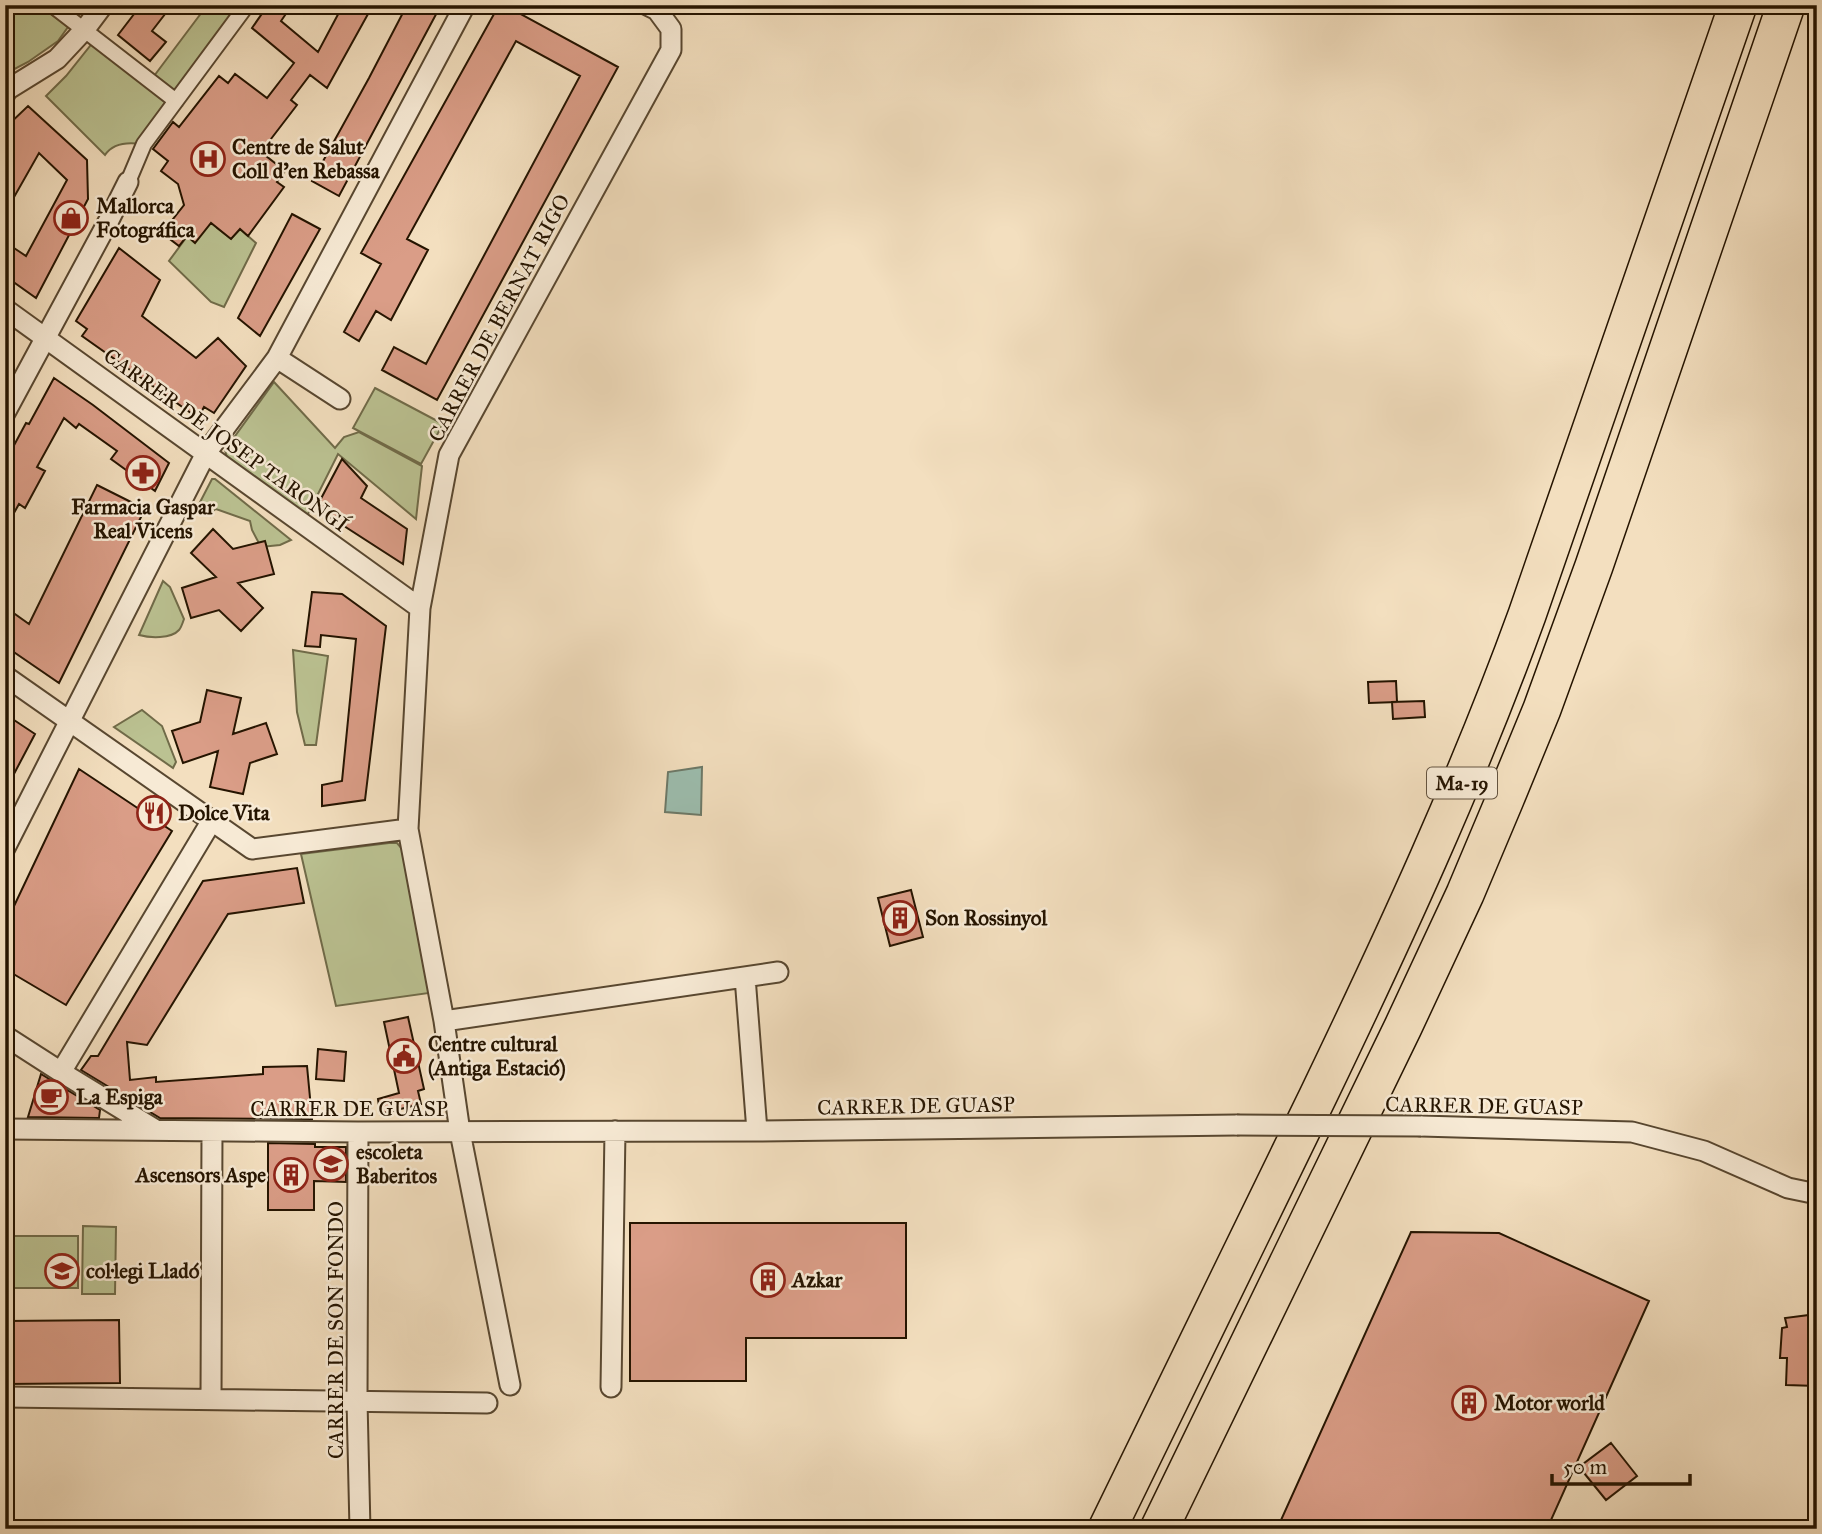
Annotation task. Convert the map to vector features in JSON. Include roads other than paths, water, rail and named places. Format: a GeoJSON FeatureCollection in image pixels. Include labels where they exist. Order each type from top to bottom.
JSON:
{"type":"FeatureCollection","features":[{"type":"Feature","properties":{"kind":"highway","name":"Ma-19"},"geometry":{"type":"LineString","coordinates":[[1107,1529],[1359,1012],[1461,785],[1531,603],[1738,5]]}},
{"type":"Feature","properties":{"kind":"highway","name":"Ma-19"},"geometry":{"type":"LineString","coordinates":[[1159,1529],[1392,1051],[1491,835],[1542,709],[1594,566],[1786,5]]}},
{"type":"Feature","properties":{"kind":"street"},"geometry":{"type":"LineString","coordinates":[[52,5],[176,101]]}},
{"type":"Feature","properties":{"kind":"street"},"geometry":{"type":"LineString","coordinates":[[5,94],[7,90],[57,59],[103,5]]}},
{"type":"Feature","properties":{"kind":"street"},"geometry":{"type":"LineString","coordinates":[[5,413],[109,220],[144,144],[247,5]]}},
{"type":"Feature","properties":{"kind":"street"},"geometry":{"type":"LineString","coordinates":[[5,848],[206,453],[277,358],[465,5]]}},
{"type":"Feature","properties":{"kind":"street","name":"CARRER DE BERNAT RIGO"},"geometry":{"type":"LineString","coordinates":[[510,1385],[460,1132],[444,1021],[408,829],[420,608],[449,455],[671,50],[671,29],[657,10],[647,5]]}},
{"type":"Feature","properties":{"kind":"street","name":"CARRER DE JOSEP TARONGÍ"},"geometry":{"type":"LineString","coordinates":[[5,309],[420,608]]}},
{"type":"Feature","properties":{"kind":"street"},"geometry":{"type":"LineString","coordinates":[[277,358],[340,399]]}},
{"type":"Feature","properties":{"kind":"street"},"geometry":{"type":"LineString","coordinates":[[5,676],[252,849],[408,829]]}},
{"type":"Feature","properties":{"kind":"street"},"geometry":{"type":"LineString","coordinates":[[61,1073],[212,822]]}},
{"type":"Feature","properties":{"kind":"street"},"geometry":{"type":"LineString","coordinates":[[444,1021],[778,972]]}},
{"type":"Feature","properties":{"kind":"street"},"geometry":{"type":"LineString","coordinates":[[745,977],[757,1131]]}},
{"type":"Feature","properties":{"kind":"street"},"geometry":{"type":"LineString","coordinates":[[5,1036],[156,1130]]}},
{"type":"Feature","properties":{"kind":"street","name":"CARRER DE GUASP"},"geometry":{"type":"LineString","coordinates":[[5,1129],[460,1132],[1237,1125],[1421,1126],[1633,1132],[1704,1151],[1788,1188],[1817,1194]]}},
{"type":"Feature","properties":{"kind":"street"},"geometry":{"type":"LineString","coordinates":[[211,1399],[212,1131]]}},
{"type":"Feature","properties":{"kind":"street"},"geometry":{"type":"LineString","coordinates":[[611,1387],[615,1131]]}},
{"type":"Feature","properties":{"kind":"street","name":"CARRER DE SON FONDO"},"geometry":{"type":"LineString","coordinates":[[359,1132],[360,1529]]}},
{"type":"Feature","properties":{"kind":"street"},"geometry":{"type":"LineString","coordinates":[[5,1397],[487,1403]]}},
{"type":"Feature","properties":{"kind":"place","name":"Centre de Salut Coll d'en Rebassa"},"geometry":{"type":"Point","coordinates":[208,159]}},
{"type":"Feature","properties":{"kind":"place","name":"Mallorca Fotográfica"},"geometry":{"type":"Point","coordinates":[71,218]}},
{"type":"Feature","properties":{"kind":"place","name":"Farmacia Gaspar Real Vicens"},"geometry":{"type":"Point","coordinates":[143,473]}},
{"type":"Feature","properties":{"kind":"place","name":"Dolce Vita"},"geometry":{"type":"Point","coordinates":[154,813]}},
{"type":"Feature","properties":{"kind":"place","name":"Son Rossinyol"},"geometry":{"type":"Point","coordinates":[900,918]}},
{"type":"Feature","properties":{"kind":"place","name":"Centre cultural (Antiga Estació)"},"geometry":{"type":"Point","coordinates":[404,1056]}},
{"type":"Feature","properties":{"kind":"place","name":"La Espiga"},"geometry":{"type":"Point","coordinates":[51,1097]}},
{"type":"Feature","properties":{"kind":"place","name":"escoleta Baberitos"},"geometry":{"type":"Point","coordinates":[331,1164]}},
{"type":"Feature","properties":{"kind":"place","name":"Ascensors Aspe"},"geometry":{"type":"Point","coordinates":[291,1175]}},
{"type":"Feature","properties":{"kind":"place","name":"col·legi Lladó"},"geometry":{"type":"Point","coordinates":[62,1271]}},
{"type":"Feature","properties":{"kind":"place","name":"Azkar"},"geometry":{"type":"Point","coordinates":[768,1280]}},
{"type":"Feature","properties":{"kind":"place","name":"Motor world"},"geometry":{"type":"Point","coordinates":[1469,1403]}}]}
